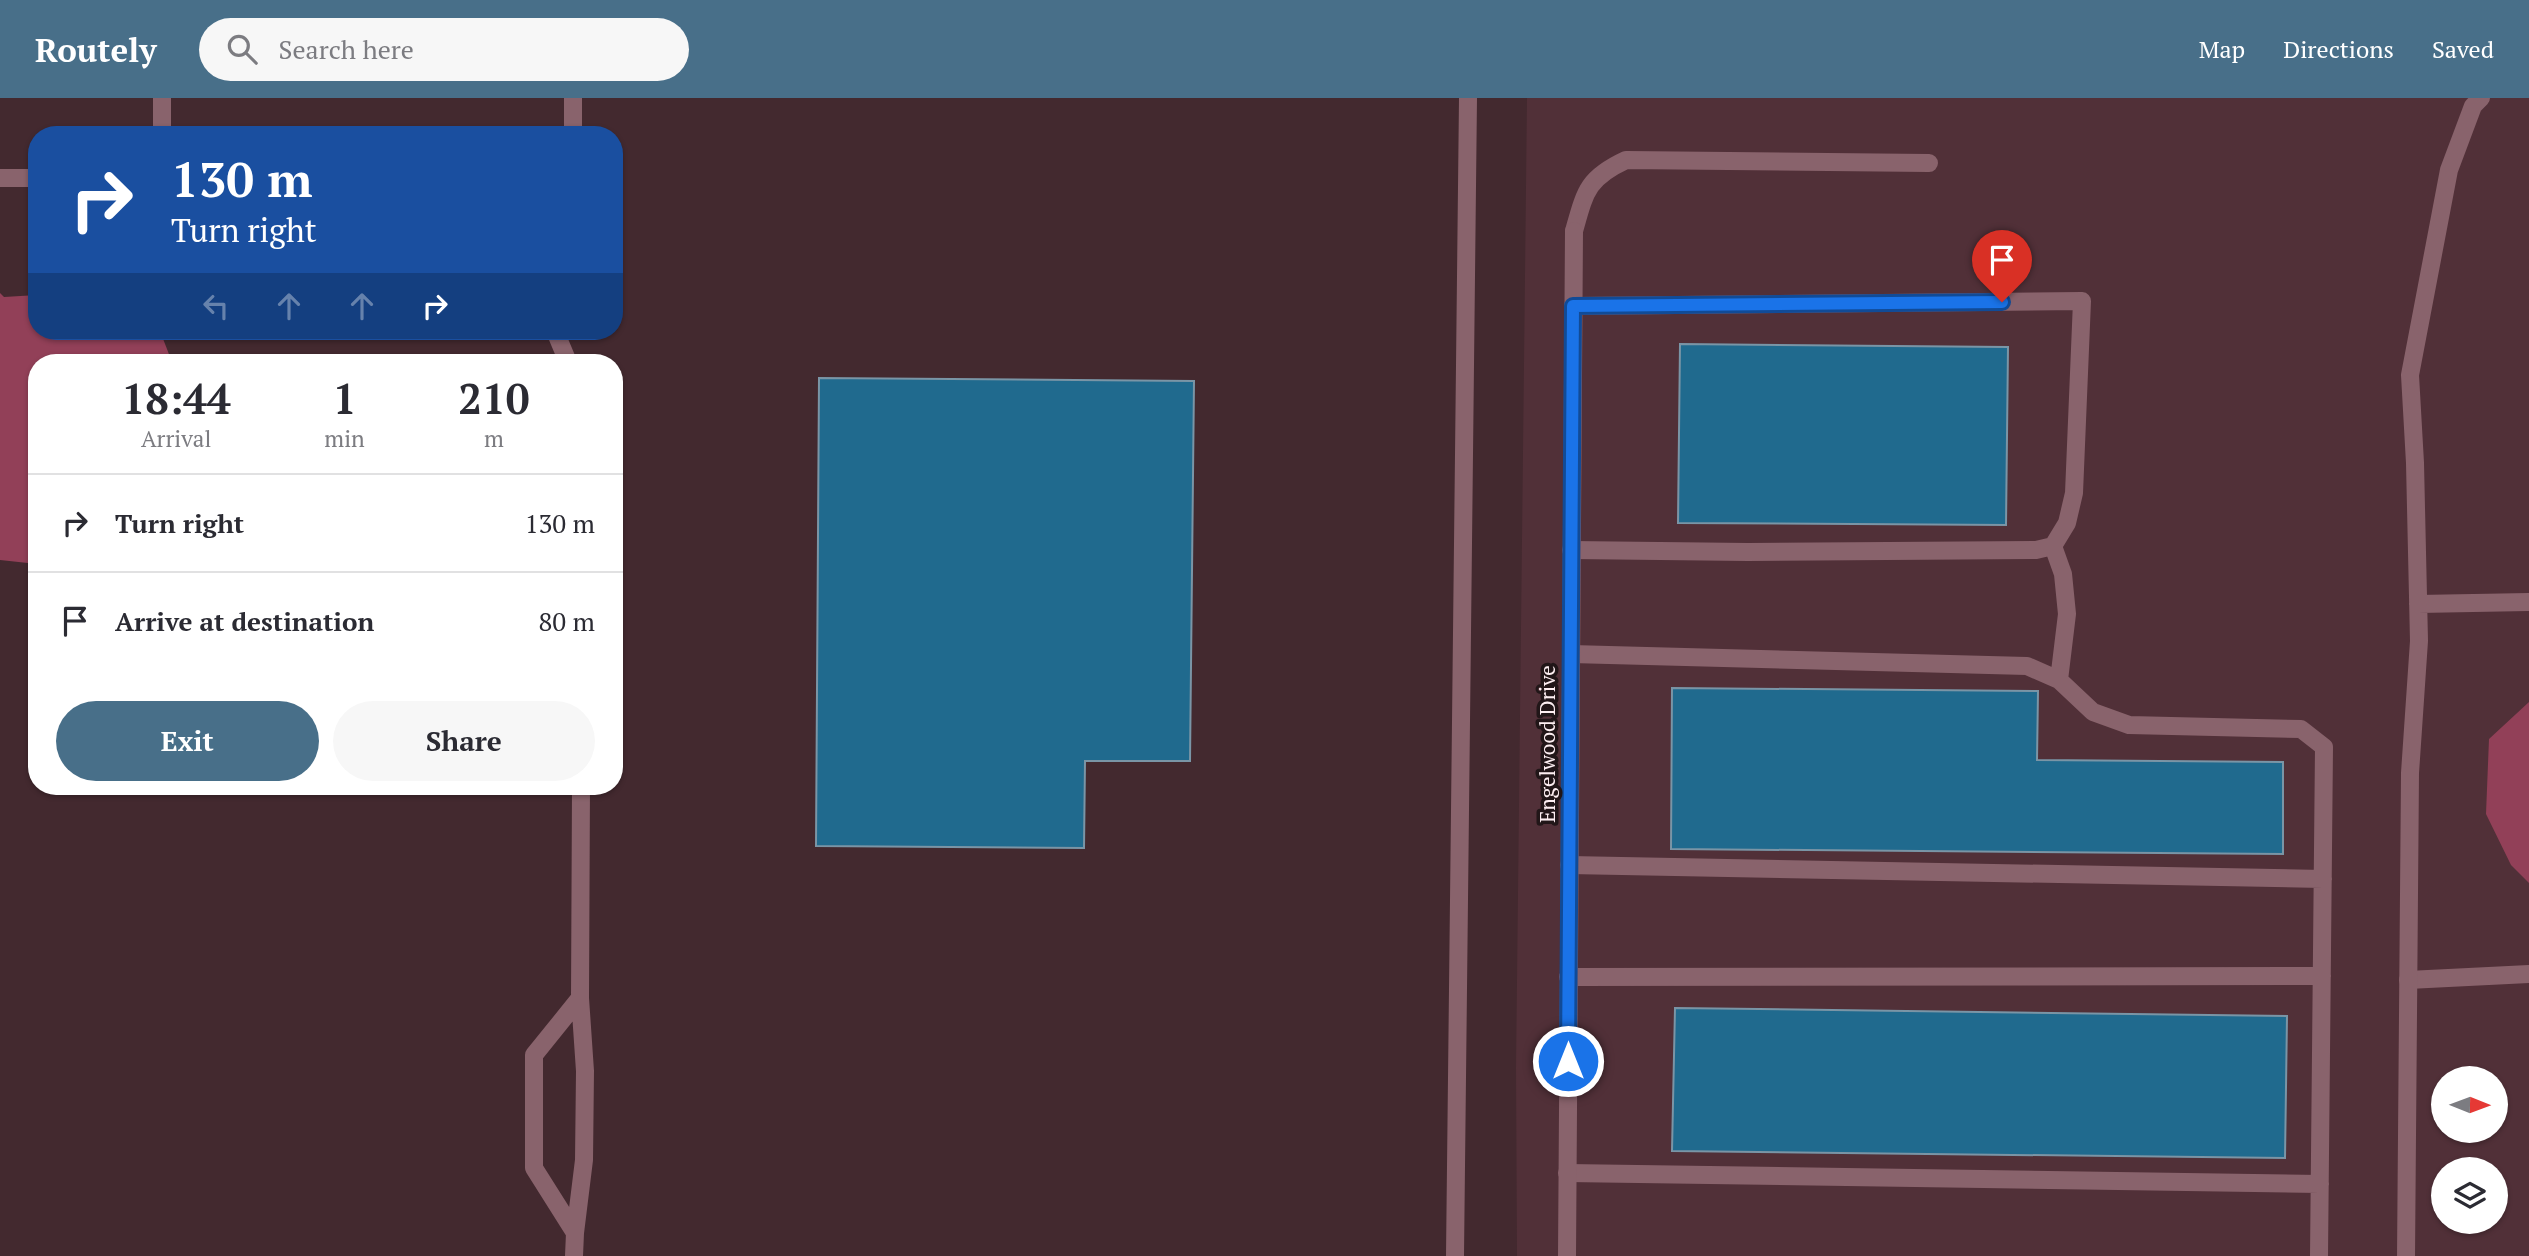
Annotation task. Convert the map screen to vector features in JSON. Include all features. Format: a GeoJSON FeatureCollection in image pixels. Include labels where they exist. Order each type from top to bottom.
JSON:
{"type":"FeatureCollection","features":[{"type":"Feature","properties":{"kind":"street"},"geometry":{"type":"LineString","coordinates":[[162,98],[162,126]]}},
{"type":"Feature","properties":{"kind":"street"},"geometry":{"type":"LineString","coordinates":[[573,98],[573,126]]}},
{"type":"Feature","properties":{"kind":"street"},"geometry":{"type":"LineString","coordinates":[[1455,1256],[1468,98]]}},
{"type":"Feature","properties":{"kind":"street"},"geometry":{"type":"LineString","coordinates":[[2406,1256],[2410,774],[2418,640],[2410,375],[2449,170],[2473,106],[2482,98]]}},
{"type":"Feature","properties":{"kind":"street","name":"Engelwood Drive"},"geometry":{"type":"LineString","coordinates":[[1567,1256],[1574,232],[1584,194],[1603,171],[1626,160],[1929,163]]}},
{"type":"Feature","properties":{"kind":"street"},"geometry":{"type":"LineString","coordinates":[[0,178],[28,178]]}},
{"type":"Feature","properties":{"kind":"street"},"geometry":{"type":"LineString","coordinates":[[1573,306],[2082,301],[2074,493],[2067,523],[2053,546]]}},
{"type":"Feature","properties":{"kind":"street"},"geometry":{"type":"LineString","coordinates":[[1571,550],[2022,550],[2053,546]]}},
{"type":"Feature","properties":{"kind":"street"},"geometry":{"type":"LineString","coordinates":[[2053,546],[2063,574],[2067,614],[2059,680]]}},
{"type":"Feature","properties":{"kind":"street"},"geometry":{"type":"LineString","coordinates":[[2418,604],[2529,602]]}},
{"type":"Feature","properties":{"kind":"street"},"geometry":{"type":"LineString","coordinates":[[1571,654],[2027,666],[2059,680],[2092,712],[2130,725],[2301,729],[2324,747],[2319,1256]]}},
{"type":"Feature","properties":{"kind":"street"},"geometry":{"type":"LineString","coordinates":[[574,1256],[584,1160],[584,1071],[580,998],[581,795]]}},
{"type":"Feature","properties":{"kind":"street"},"geometry":{"type":"LineString","coordinates":[[1569,865],[2323,879]]}},
{"type":"Feature","properties":{"kind":"street"},"geometry":{"type":"LineString","coordinates":[[2408,980],[2529,974]]}},
{"type":"Feature","properties":{"kind":"street"},"geometry":{"type":"LineString","coordinates":[[1568,977],[2322,976]]}},
{"type":"Feature","properties":{"kind":"street"},"geometry":{"type":"LineString","coordinates":[[575,1233],[534,1168],[534,1055],[580,998]]}},
{"type":"Feature","properties":{"kind":"street"},"geometry":{"type":"LineString","coordinates":[[1567,1173],[2319,1184]]}},
{"type":"Feature","properties":{"kind":"shaded area"},"geometry":{"type":"Polygon","coordinates":[[[1527,98],[2529,98],[2529,1256],[1517,1256],[1516,1068],[1527,98]]]}},
{"type":"Feature","properties":{"kind":"shaded area"},"geometry":{"type":"Polygon","coordinates":[[[0,293],[4,297],[28,296],[28,340],[163,340],[169,354],[28,354],[28,563],[0,560],[0,293]]]}},
{"type":"Feature","properties":{"kind":"shaded area"},"geometry":{"type":"Polygon","coordinates":[[[2529,702],[2529,883],[2511,865],[2486,814],[2489,739],[2529,702]]]}},
{"type":"Feature","properties":{"kind":"building"},"geometry":{"type":"Polygon","coordinates":[[[1680,344],[2008,347],[2006,525],[1678,523],[1680,344]]]}},
{"type":"Feature","properties":{"kind":"building"},"geometry":{"type":"Polygon","coordinates":[[[819,378],[1194,381],[1190,761],[1085,761],[1084,848],[816,846],[819,378]]]}},
{"type":"Feature","properties":{"kind":"building"},"geometry":{"type":"Polygon","coordinates":[[[1672,688],[2038,691],[2037,760],[2283,762],[2283,854],[1671,849],[1672,688]]]}},
{"type":"Feature","properties":{"kind":"building"},"geometry":{"type":"Polygon","coordinates":[[[1675,1008],[2287,1016],[2285,1158],[1672,1151],[1675,1008]]]}},
{"type":"Feature","properties":{"kind":"route"},"geometry":{"type":"LineString","coordinates":[[1568,1061],[1573,306],[2002,302]]}}]}
